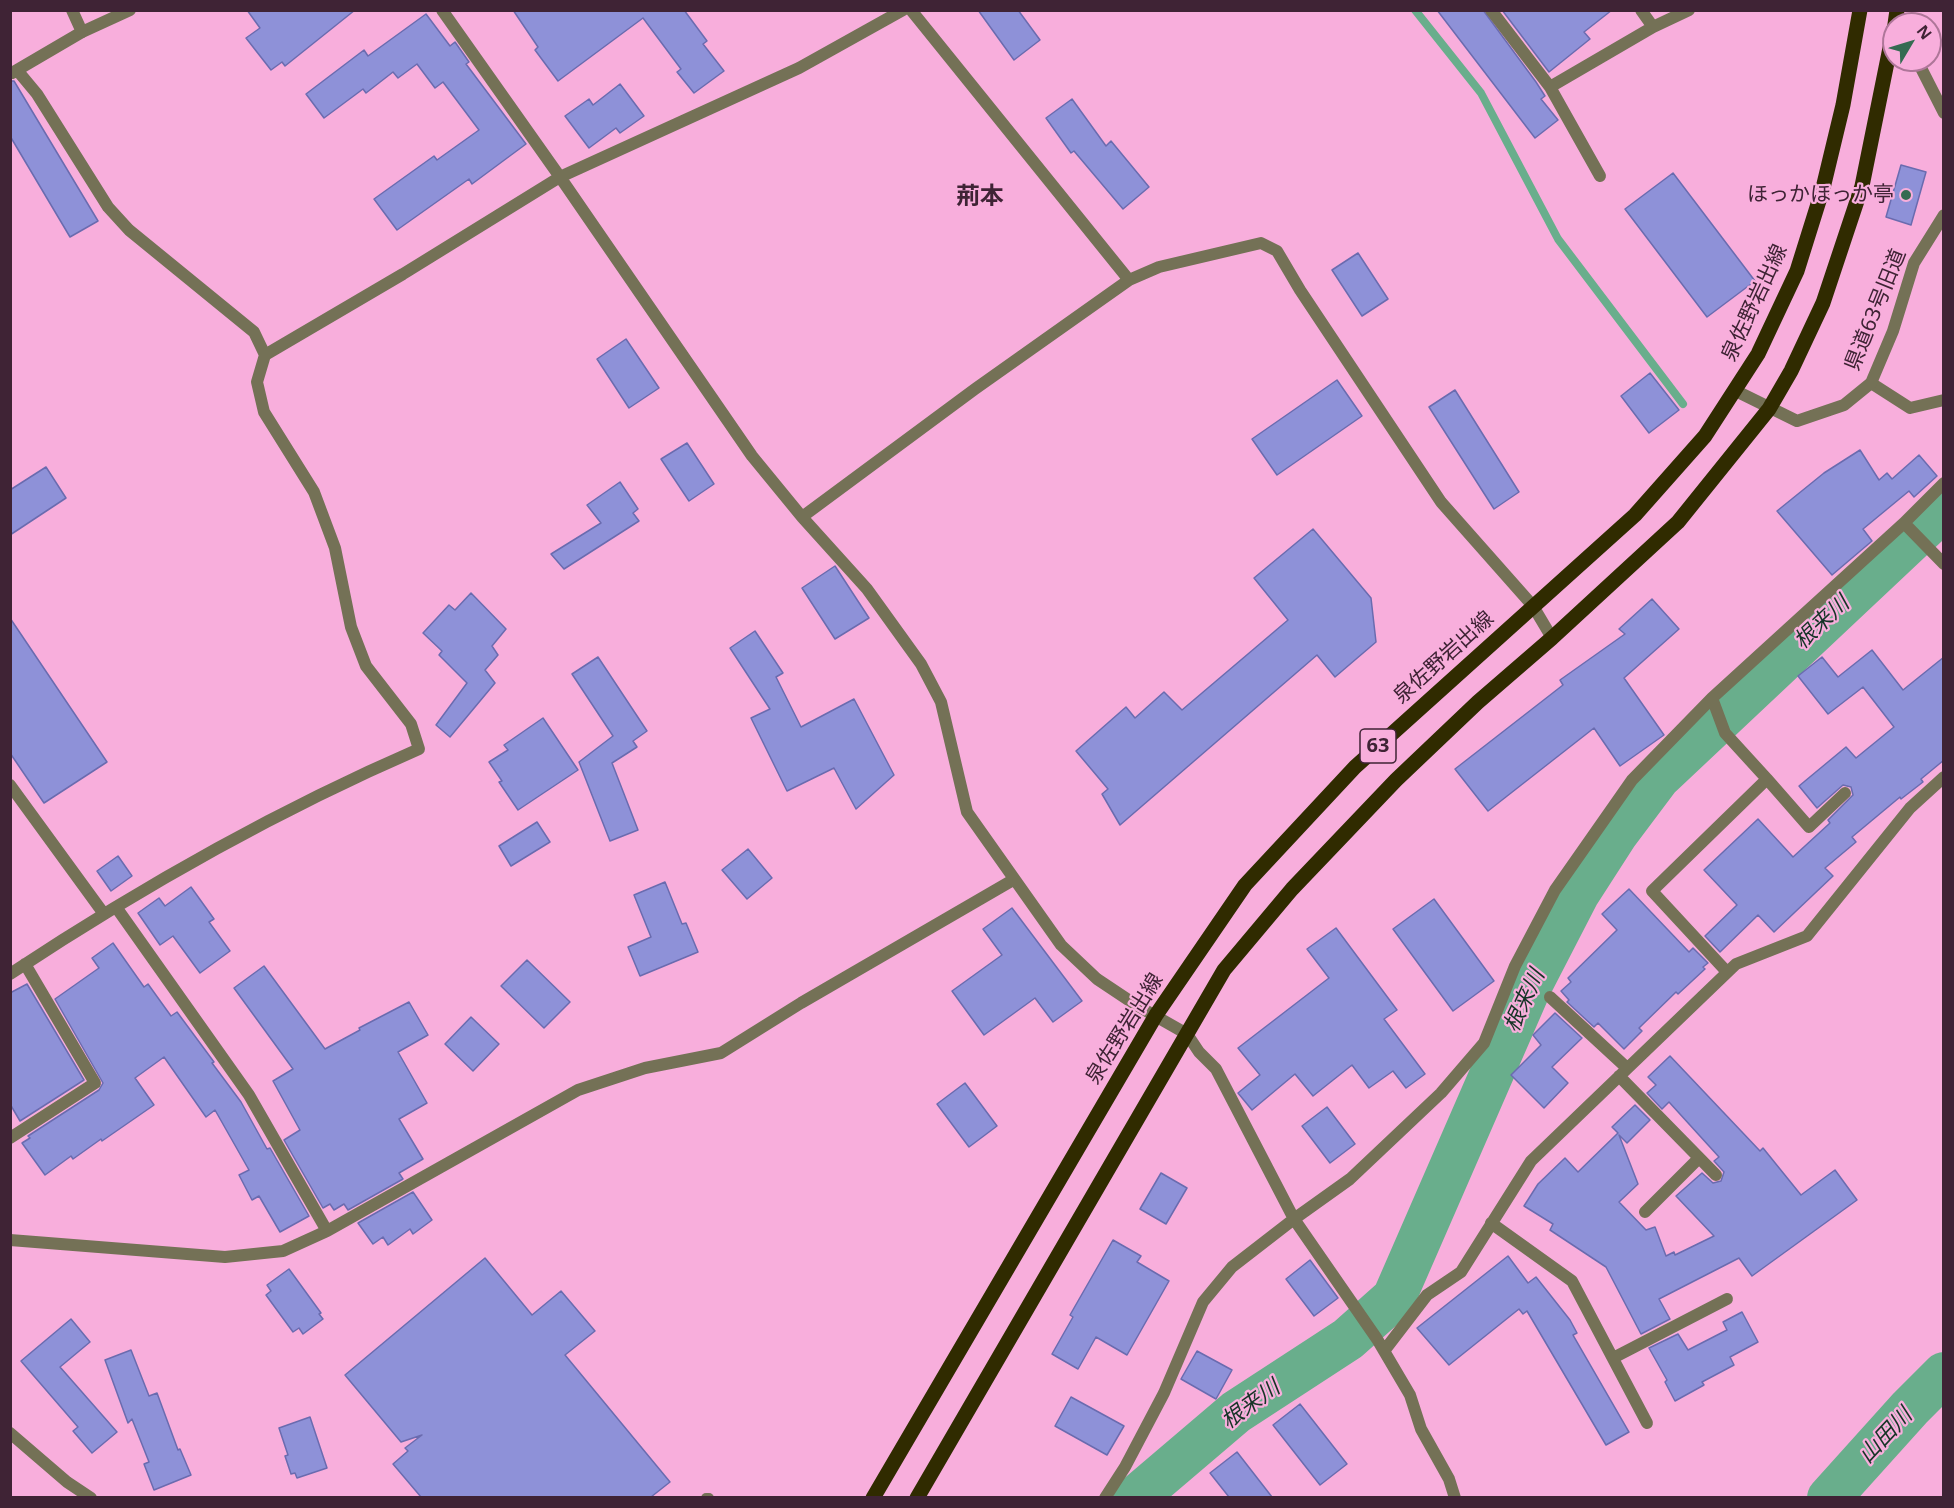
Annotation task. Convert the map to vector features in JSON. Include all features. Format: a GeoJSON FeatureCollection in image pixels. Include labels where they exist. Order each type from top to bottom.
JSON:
{"type":"FeatureCollection","features":[{"type":"Feature","properties":{"kind":"main road","name":"泉佐野岩出線"},"geometry":{"type":"LineString","coordinates":[[873,1497],[1156,1016],[1245,885],[1355,767],[1635,515],[1705,436],[1758,354],[1797,271],[1823,188],[1843,105],[1860,10]]}},
{"type":"Feature","properties":{"kind":"main road","name":"63"},"geometry":{"type":"LineString","coordinates":[[917,1497],[1224,970],[1292,889],[1396,780],[1678,522],[1769,409],[1791,371],[1823,303],[1862,186],[1891,72]]}},
{"type":"Feature","properties":{"kind":"street"},"geometry":{"type":"LineString","coordinates":[[72,10],[82,32]]}},
{"type":"Feature","properties":{"kind":"street"},"geometry":{"type":"LineString","coordinates":[[10,974],[104,914],[217,849],[300,805],[419,749],[411,724],[366,666],[351,627],[335,548],[314,492],[264,412],[257,382],[265,355],[254,332],[129,230],[108,207],[37,94],[14,72],[82,32],[130,10]]}},
{"type":"Feature","properties":{"kind":"street"},"geometry":{"type":"LineString","coordinates":[[442,10],[752,456],[867,590],[921,664],[940,702],[967,812],[1013,880],[1061,945],[1097,978],[1136,1005],[1187,1034],[1199,1052],[1216,1069],[1294,1219],[1377,1339],[1410,1395],[1421,1429],[1449,1479],[1455,1497]]}},
{"type":"Feature","properties":{"kind":"street"},"geometry":{"type":"LineString","coordinates":[[265,355],[403,274],[560,177],[800,68],[903,10]]}},
{"type":"Feature","properties":{"kind":"street"},"geometry":{"type":"LineString","coordinates":[[910,10],[1129,280]]}},
{"type":"Feature","properties":{"kind":"street"},"geometry":{"type":"LineString","coordinates":[[1491,10],[1550,87],[1600,176]]}},
{"type":"Feature","properties":{"kind":"street"},"geometry":{"type":"LineString","coordinates":[[1641,10],[1653,27]]}},
{"type":"Feature","properties":{"kind":"street"},"geometry":{"type":"LineString","coordinates":[[1550,87],[1653,27],[1689,10]]}},
{"type":"Feature","properties":{"kind":"street"},"geometry":{"type":"LineString","coordinates":[[1923,72],[1944,113]]}},
{"type":"Feature","properties":{"kind":"street","name":"県道63号旧道"},"geometry":{"type":"LineString","coordinates":[[1734,390],[1797,421],[1844,405],[1871,383],[1893,331],[1914,262],[1944,215]]}},
{"type":"Feature","properties":{"kind":"street"},"geometry":{"type":"LineString","coordinates":[[802,517],[975,389],[1129,280],[1159,267],[1261,243],[1277,251],[1300,290],[1441,502],[1533,606],[1552,638]]}},
{"type":"Feature","properties":{"kind":"street"},"geometry":{"type":"LineString","coordinates":[[1871,383],[1910,408],[1944,400]]}},
{"type":"Feature","properties":{"kind":"street"},"geometry":{"type":"LineString","coordinates":[[1105,1497],[1125,1467],[1164,1393],[1203,1302],[1232,1267],[1350,1179],[1441,1093],[1484,1043],[1515,966],[1555,890],[1632,780],[1712,698],[1904,523],[1944,483]]}},
{"type":"Feature","properties":{"kind":"street"},"geometry":{"type":"LineString","coordinates":[[1904,523],[1943,564]]}},
{"type":"Feature","properties":{"kind":"street"},"geometry":{"type":"LineString","coordinates":[[1712,698],[1725,733],[1809,827],[1845,793]]}},
{"type":"Feature","properties":{"kind":"street"},"geometry":{"type":"LineString","coordinates":[[1384,1351],[1427,1295],[1461,1272],[1530,1161],[1736,964],[1807,936],[1910,808],[1944,777]]}},
{"type":"Feature","properties":{"kind":"street"},"geometry":{"type":"LineString","coordinates":[[1727,972],[1652,891],[1767,779]]}},
{"type":"Feature","properties":{"kind":"street"},"geometry":{"type":"LineString","coordinates":[[10,785],[104,914]]}},
{"type":"Feature","properties":{"kind":"street"},"geometry":{"type":"LineString","coordinates":[[10,1240],[225,1257],[283,1251],[327,1231],[578,1090],[645,1068],[721,1053],[801,1003],[1013,880]]}},
{"type":"Feature","properties":{"kind":"street"},"geometry":{"type":"LineString","coordinates":[[116,907],[249,1095],[327,1231]]}},
{"type":"Feature","properties":{"kind":"street"},"geometry":{"type":"LineString","coordinates":[[10,1138],[95,1083],[25,964]]}},
{"type":"Feature","properties":{"kind":"street"},"geometry":{"type":"LineString","coordinates":[[1550,997],[1623,1072],[1716,1175]]}},
{"type":"Feature","properties":{"kind":"street"},"geometry":{"type":"LineString","coordinates":[[1646,1212],[1699,1158]]}},
{"type":"Feature","properties":{"kind":"street"},"geometry":{"type":"LineString","coordinates":[[1491,1223],[1572,1281],[1647,1423]]}},
{"type":"Feature","properties":{"kind":"street"},"geometry":{"type":"LineString","coordinates":[[1613,1358],[1727,1299]]}},
{"type":"Feature","properties":{"kind":"street"},"geometry":{"type":"LineString","coordinates":[[10,1432],[67,1482],[90,1497]]}},
{"type":"Feature","properties":{"kind":"building"},"geometry":{"type":"Polygon","coordinates":[[[247,10],[355,10],[285,66],[282,62],[271,70],[246,38],[260,28],[247,10]]]}},
{"type":"Feature","properties":{"kind":"building"},"geometry":{"type":"Polygon","coordinates":[[[513,10],[684,10],[707,41],[703,44],[724,71],[694,93],[677,72],[681,69],[643,18],[558,81],[535,50],[538,47],[513,10]]]}},
{"type":"Feature","properties":{"kind":"building"},"geometry":{"type":"Polygon","coordinates":[[[978,10],[1018,10],[1040,40],[1014,60],[978,10]]]}},
{"type":"Feature","properties":{"kind":"building"},"geometry":{"type":"Polygon","coordinates":[[[1437,10],[1483,10],[1536,82],[1545,96],[1541,99],[1558,120],[1535,138],[1437,10]]]}},
{"type":"Feature","properties":{"kind":"building"},"geometry":{"type":"Polygon","coordinates":[[[1502,10],[1612,10],[1584,32],[1590,39],[1549,72],[1502,10]]]}},
{"type":"Feature","properties":{"kind":"building"},"geometry":{"type":"Polygon","coordinates":[[[426,14],[450,46],[455,42],[469,62],[466,64],[526,144],[472,184],[469,179],[397,230],[374,199],[434,156],[437,160],[479,130],[443,82],[435,88],[417,64],[398,78],[393,72],[366,93],[363,89],[324,118],[306,94],[364,50],[368,56],[426,14]]]}},
{"type":"Feature","properties":{"kind":"building"},"geometry":{"type":"Polygon","coordinates":[[[10,81],[14,81],[98,221],[70,237],[10,136],[10,81]]]}},
{"type":"Feature","properties":{"kind":"building"},"geometry":{"type":"Polygon","coordinates":[[[620,84],[644,116],[620,133],[616,128],[589,148],[565,116],[589,99],[593,105],[620,84]]]}},
{"type":"Feature","properties":{"kind":"building"},"geometry":{"type":"Polygon","coordinates":[[[1072,99],[1106,146],[1111,141],[1149,187],[1123,209],[1074,151],[1071,153],[1046,118],[1072,99]]]}},
{"type":"Feature","properties":{"kind":"building","name":"ほっかほっか亭"},"geometry":{"type":"Polygon","coordinates":[[[1901,165],[1926,172],[1911,225],[1886,217],[1901,165]]]}},
{"type":"Feature","properties":{"kind":"building"},"geometry":{"type":"Polygon","coordinates":[[[1673,173],[1755,281],[1707,317],[1625,209],[1673,173]]]}},
{"type":"Feature","properties":{"kind":"building"},"geometry":{"type":"Polygon","coordinates":[[[1358,253],[1388,299],[1362,316],[1332,270],[1358,253]]]}},
{"type":"Feature","properties":{"kind":"building"},"geometry":{"type":"Polygon","coordinates":[[[626,339],[659,388],[629,408],[597,359],[626,339]]]}},
{"type":"Feature","properties":{"kind":"building"},"geometry":{"type":"Polygon","coordinates":[[[1650,373],[1679,410],[1649,433],[1621,396],[1650,373]]]}},
{"type":"Feature","properties":{"kind":"building"},"geometry":{"type":"Polygon","coordinates":[[[1337,380],[1362,416],[1277,475],[1252,439],[1337,380]]]}},
{"type":"Feature","properties":{"kind":"building"},"geometry":{"type":"Polygon","coordinates":[[[1455,390],[1519,492],[1494,509],[1429,407],[1455,390]]]}},
{"type":"Feature","properties":{"kind":"building"},"geometry":{"type":"Polygon","coordinates":[[[687,443],[714,484],[689,501],[661,459],[687,443]]]}},
{"type":"Feature","properties":{"kind":"building"},"geometry":{"type":"Polygon","coordinates":[[[1860,450],[1879,480],[1887,473],[1892,479],[1919,455],[1937,476],[1914,497],[1909,491],[1863,529],[1872,541],[1832,575],[1777,511],[1824,473],[1860,450]]]}},
{"type":"Feature","properties":{"kind":"building"},"geometry":{"type":"Polygon","coordinates":[[[46,467],[66,498],[10,535],[10,490],[46,467]]]}},
{"type":"Feature","properties":{"kind":"building"},"geometry":{"type":"Polygon","coordinates":[[[620,482],[638,509],[633,513],[639,521],[564,569],[551,554],[601,523],[587,505],[620,482]]]}},
{"type":"Feature","properties":{"kind":"building"},"geometry":{"type":"Polygon","coordinates":[[[1313,529],[1371,598],[1376,642],[1335,677],[1317,655],[1120,825],[1102,794],[1108,789],[1076,751],[1126,707],[1135,718],[1164,692],[1182,710],[1288,620],[1254,578],[1313,529]]]}},
{"type":"Feature","properties":{"kind":"building"},"geometry":{"type":"Polygon","coordinates":[[[835,566],[869,618],[835,639],[802,588],[835,566]]]}},
{"type":"Feature","properties":{"kind":"building"},"geometry":{"type":"Polygon","coordinates":[[[471,593],[506,629],[492,646],[498,655],[485,670],[495,683],[450,737],[436,725],[467,683],[439,655],[442,651],[423,633],[449,605],[455,610],[471,593]]]}},
{"type":"Feature","properties":{"kind":"building"},"geometry":{"type":"Polygon","coordinates":[[[1652,599],[1679,629],[1624,678],[1664,735],[1620,766],[1594,728],[1488,811],[1455,769],[1563,685],[1560,680],[1625,634],[1619,629],[1652,599]]]}},
{"type":"Feature","properties":{"kind":"building"},"geometry":{"type":"Polygon","coordinates":[[[10,618],[107,762],[44,803],[10,753],[10,618]]]}},
{"type":"Feature","properties":{"kind":"building"},"geometry":{"type":"Polygon","coordinates":[[[755,631],[783,673],[776,677],[801,727],[854,699],[894,775],[856,809],[834,768],[787,791],[751,718],[770,709],[730,648],[755,631]]]}},
{"type":"Feature","properties":{"kind":"building"},"geometry":{"type":"Polygon","coordinates":[[[1872,650],[1903,690],[1944,657],[1944,760],[1921,779],[1923,782],[1901,799],[1900,797],[1852,837],[1856,842],[1825,868],[1833,876],[1774,932],[1758,915],[1720,952],[1705,936],[1737,905],[1704,870],[1758,819],[1793,857],[1830,823],[1828,820],[1853,795],[1851,787],[1843,785],[1817,808],[1799,786],[1846,747],[1856,758],[1894,727],[1863,687],[1828,714],[1798,676],[1822,657],[1838,677],[1872,650]]]}},
{"type":"Feature","properties":{"kind":"building"},"geometry":{"type":"Polygon","coordinates":[[[598,657],[647,731],[633,741],[637,747],[612,763],[638,830],[610,841],[579,762],[613,736],[572,674],[598,657]]]}},
{"type":"Feature","properties":{"kind":"building"},"geometry":{"type":"Polygon","coordinates":[[[543,718],[578,770],[518,810],[489,762],[508,750],[504,745],[543,718]]]}},
{"type":"Feature","properties":{"kind":"building"},"geometry":{"type":"Polygon","coordinates":[[[537,822],[550,842],[511,866],[499,846],[537,822]]]}},
{"type":"Feature","properties":{"kind":"building"},"geometry":{"type":"Polygon","coordinates":[[[748,849],[772,878],[747,899],[722,870],[748,849]]]}},
{"type":"Feature","properties":{"kind":"building"},"geometry":{"type":"Polygon","coordinates":[[[118,856],[132,876],[111,891],[97,871],[118,856]]]}},
{"type":"Feature","properties":{"kind":"building"},"geometry":{"type":"Polygon","coordinates":[[[665,882],[682,924],[686,923],[698,952],[640,976],[628,947],[651,937],[634,895],[665,882]]]}},
{"type":"Feature","properties":{"kind":"building"},"geometry":{"type":"Polygon","coordinates":[[[191,887],[214,919],[209,922],[230,951],[200,973],[173,936],[160,945],[138,913],[159,898],[165,906],[191,887]]]}},
{"type":"Feature","properties":{"kind":"building"},"geometry":{"type":"Polygon","coordinates":[[[1629,889],[1689,952],[1693,948],[1708,963],[1703,967],[1705,969],[1678,994],[1676,992],[1639,1028],[1642,1031],[1624,1049],[1598,1023],[1594,1027],[1567,1002],[1569,1000],[1561,991],[1571,982],[1568,978],[1617,930],[1602,914],[1629,889]]]}},
{"type":"Feature","properties":{"kind":"building"},"geometry":{"type":"Polygon","coordinates":[[[1434,899],[1494,981],[1453,1011],[1393,929],[1434,899]]]}},
{"type":"Feature","properties":{"kind":"building"},"geometry":{"type":"Polygon","coordinates":[[[1012,908],[1082,1001],[1053,1022],[1035,998],[984,1035],[952,991],[1002,955],[983,929],[1012,908]]]}},
{"type":"Feature","properties":{"kind":"building"},"geometry":{"type":"Polygon","coordinates":[[[1336,928],[1397,1010],[1384,1019],[1425,1074],[1406,1088],[1393,1071],[1369,1088],[1352,1065],[1313,1096],[1295,1074],[1252,1110],[1238,1093],[1260,1075],[1238,1048],[1329,978],[1307,949],[1336,928]]]}},
{"type":"Feature","properties":{"kind":"building"},"geometry":{"type":"Polygon","coordinates":[[[113,943],[144,987],[148,984],[171,1016],[177,1012],[214,1062],[212,1063],[241,1102],[267,1149],[270,1148],[309,1216],[280,1232],[259,1196],[252,1200],[239,1175],[249,1170],[215,1110],[206,1117],[164,1057],[135,1078],[154,1105],[73,1159],[71,1156],[45,1175],[22,1143],[30,1138],[28,1136],[99,1090],[103,1083],[55,999],[99,968],[92,958],[113,943]]]}},
{"type":"Feature","properties":{"kind":"building"},"geometry":{"type":"Polygon","coordinates":[[[527,960],[570,1002],[544,1028],[501,986],[527,960]]]}},
{"type":"Feature","properties":{"kind":"building"},"geometry":{"type":"Polygon","coordinates":[[[264,966],[325,1049],[409,1002],[428,1035],[398,1052],[427,1103],[399,1119],[423,1159],[399,1173],[403,1179],[348,1210],[344,1204],[334,1210],[330,1204],[323,1208],[284,1140],[300,1130],[273,1081],[293,1069],[234,988],[264,966]]]}},
{"type":"Feature","properties":{"kind":"building"},"geometry":{"type":"Polygon","coordinates":[[[27,984],[84,1080],[20,1121],[10,1104],[10,993],[27,984]]]}},
{"type":"Feature","properties":{"kind":"building"},"geometry":{"type":"Polygon","coordinates":[[[1555,1013],[1582,1038],[1552,1067],[1568,1083],[1544,1108],[1511,1075],[1541,1045],[1533,1035],[1555,1013]]]}},
{"type":"Feature","properties":{"kind":"building"},"geometry":{"type":"Polygon","coordinates":[[[471,1017],[499,1044],[473,1071],[445,1044],[471,1017]]]}},
{"type":"Feature","properties":{"kind":"building"},"geometry":{"type":"Polygon","coordinates":[[[1670,1056],[1760,1151],[1763,1148],[1801,1195],[1835,1170],[1857,1200],[1752,1276],[1739,1258],[1659,1299],[1670,1319],[1641,1334],[1606,1267],[1550,1230],[1553,1224],[1524,1206],[1538,1184],[1565,1158],[1578,1172],[1618,1133],[1612,1127],[1635,1105],[1650,1120],[1627,1143],[1619,1135],[1638,1184],[1619,1202],[1646,1230],[1655,1227],[1666,1256],[1674,1252],[1675,1255],[1714,1236],[1676,1196],[1702,1173],[1713,1183],[1721,1181],[1724,1172],[1714,1161],[1719,1157],[1669,1102],[1662,1109],[1647,1093],[1656,1085],[1648,1077],[1670,1056]]]}},
{"type":"Feature","properties":{"kind":"building"},"geometry":{"type":"Polygon","coordinates":[[[965,1083],[997,1126],[969,1147],[937,1104],[965,1083]]]}},
{"type":"Feature","properties":{"kind":"building"},"geometry":{"type":"Polygon","coordinates":[[[1327,1107],[1355,1144],[1330,1163],[1302,1126],[1327,1107]]]}},
{"type":"Feature","properties":{"kind":"building"},"geometry":{"type":"Polygon","coordinates":[[[1161,1173],[1187,1188],[1166,1224],[1140,1209],[1161,1173]]]}},
{"type":"Feature","properties":{"kind":"building"},"geometry":{"type":"Polygon","coordinates":[[[413,1192],[432,1220],[413,1234],[410,1229],[388,1245],[383,1237],[373,1244],[358,1223],[413,1192]]]}},
{"type":"Feature","properties":{"kind":"building"},"geometry":{"type":"Polygon","coordinates":[[[1113,1240],[1141,1256],[1137,1262],[1169,1281],[1127,1355],[1096,1337],[1078,1369],[1052,1354],[1073,1317],[1070,1315],[1113,1240]]]}},
{"type":"Feature","properties":{"kind":"building"},"geometry":{"type":"Polygon","coordinates":[[[1508,1256],[1528,1283],[1536,1277],[1570,1320],[1577,1333],[1573,1335],[1629,1432],[1606,1445],[1527,1311],[1523,1314],[1519,1309],[1449,1365],[1417,1328],[1508,1256]]]}},
{"type":"Feature","properties":{"kind":"building"},"geometry":{"type":"Polygon","coordinates":[[[485,1258],[532,1315],[561,1291],[595,1331],[565,1355],[670,1482],[651,1497],[421,1497],[393,1464],[408,1451],[405,1448],[422,1435],[401,1442],[345,1375],[485,1258]]]}},
{"type":"Feature","properties":{"kind":"building"},"geometry":{"type":"Polygon","coordinates":[[[1310,1260],[1338,1298],[1314,1316],[1286,1279],[1310,1260]]]}},
{"type":"Feature","properties":{"kind":"building"},"geometry":{"type":"Polygon","coordinates":[[[289,1269],[323,1319],[303,1334],[299,1328],[293,1332],[266,1295],[271,1291],[267,1285],[289,1269]]]}},
{"type":"Feature","properties":{"kind":"building"},"geometry":{"type":"Polygon","coordinates":[[[1742,1312],[1758,1342],[1730,1357],[1734,1365],[1702,1382],[1704,1385],[1675,1401],[1665,1382],[1667,1380],[1649,1348],[1678,1334],[1688,1350],[1727,1330],[1723,1322],[1742,1312]]]}},
{"type":"Feature","properties":{"kind":"building"},"geometry":{"type":"Polygon","coordinates":[[[71,1319],[90,1342],[60,1367],[117,1432],[92,1453],[73,1431],[78,1427],[21,1361],[71,1319]]]}},
{"type":"Feature","properties":{"kind":"building"},"geometry":{"type":"Polygon","coordinates":[[[131,1350],[149,1396],[157,1393],[178,1450],[180,1449],[191,1475],[154,1490],[144,1464],[149,1462],[132,1419],[128,1423],[105,1360],[131,1350]]]}},
{"type":"Feature","properties":{"kind":"building"},"geometry":{"type":"Polygon","coordinates":[[[1197,1351],[1232,1370],[1216,1399],[1181,1379],[1197,1351]]]}},
{"type":"Feature","properties":{"kind":"building"},"geometry":{"type":"Polygon","coordinates":[[[1071,1397],[1124,1426],[1107,1455],[1055,1426],[1071,1397]]]}},
{"type":"Feature","properties":{"kind":"building"},"geometry":{"type":"Polygon","coordinates":[[[1300,1404],[1347,1464],[1320,1485],[1273,1425],[1300,1404]]]}},
{"type":"Feature","properties":{"kind":"building"},"geometry":{"type":"Polygon","coordinates":[[[310,1417],[327,1468],[297,1478],[295,1473],[291,1474],[285,1456],[288,1455],[279,1428],[310,1417]]]}},
{"type":"Feature","properties":{"kind":"building"},"geometry":{"type":"Polygon","coordinates":[[[1237,1452],[1272,1497],[1229,1497],[1210,1473],[1237,1452]]]}},
{"type":"Feature","properties":{"kind":"waterway"},"geometry":{"type":"LineString","coordinates":[[1415,10],[1481,93],[1558,239],[1683,404]]}},
{"type":"Feature","properties":{"kind":"waterway","name":"根来川"},"geometry":{"type":"LineString","coordinates":[[1135,1498],[1236,1412],[1348,1339],[1394,1298],[1530,986],[1578,893],[1616,834],[1658,778],[1944,509]]}},
{"type":"Feature","properties":{"kind":"waterway","name":"山田川"},"geometry":{"type":"LineString","coordinates":[[1829,1498],[1910,1408],[1944,1374]]}},
{"type":"Feature","properties":{"kind":"place","name":"ほっかほっか亭"},"geometry":{"type":"Point","coordinates":[1906,195]}},
{"type":"Feature","properties":{"kind":"district","name":"荊本"},"geometry":{"type":"Point","coordinates":[980,197]}}]}
